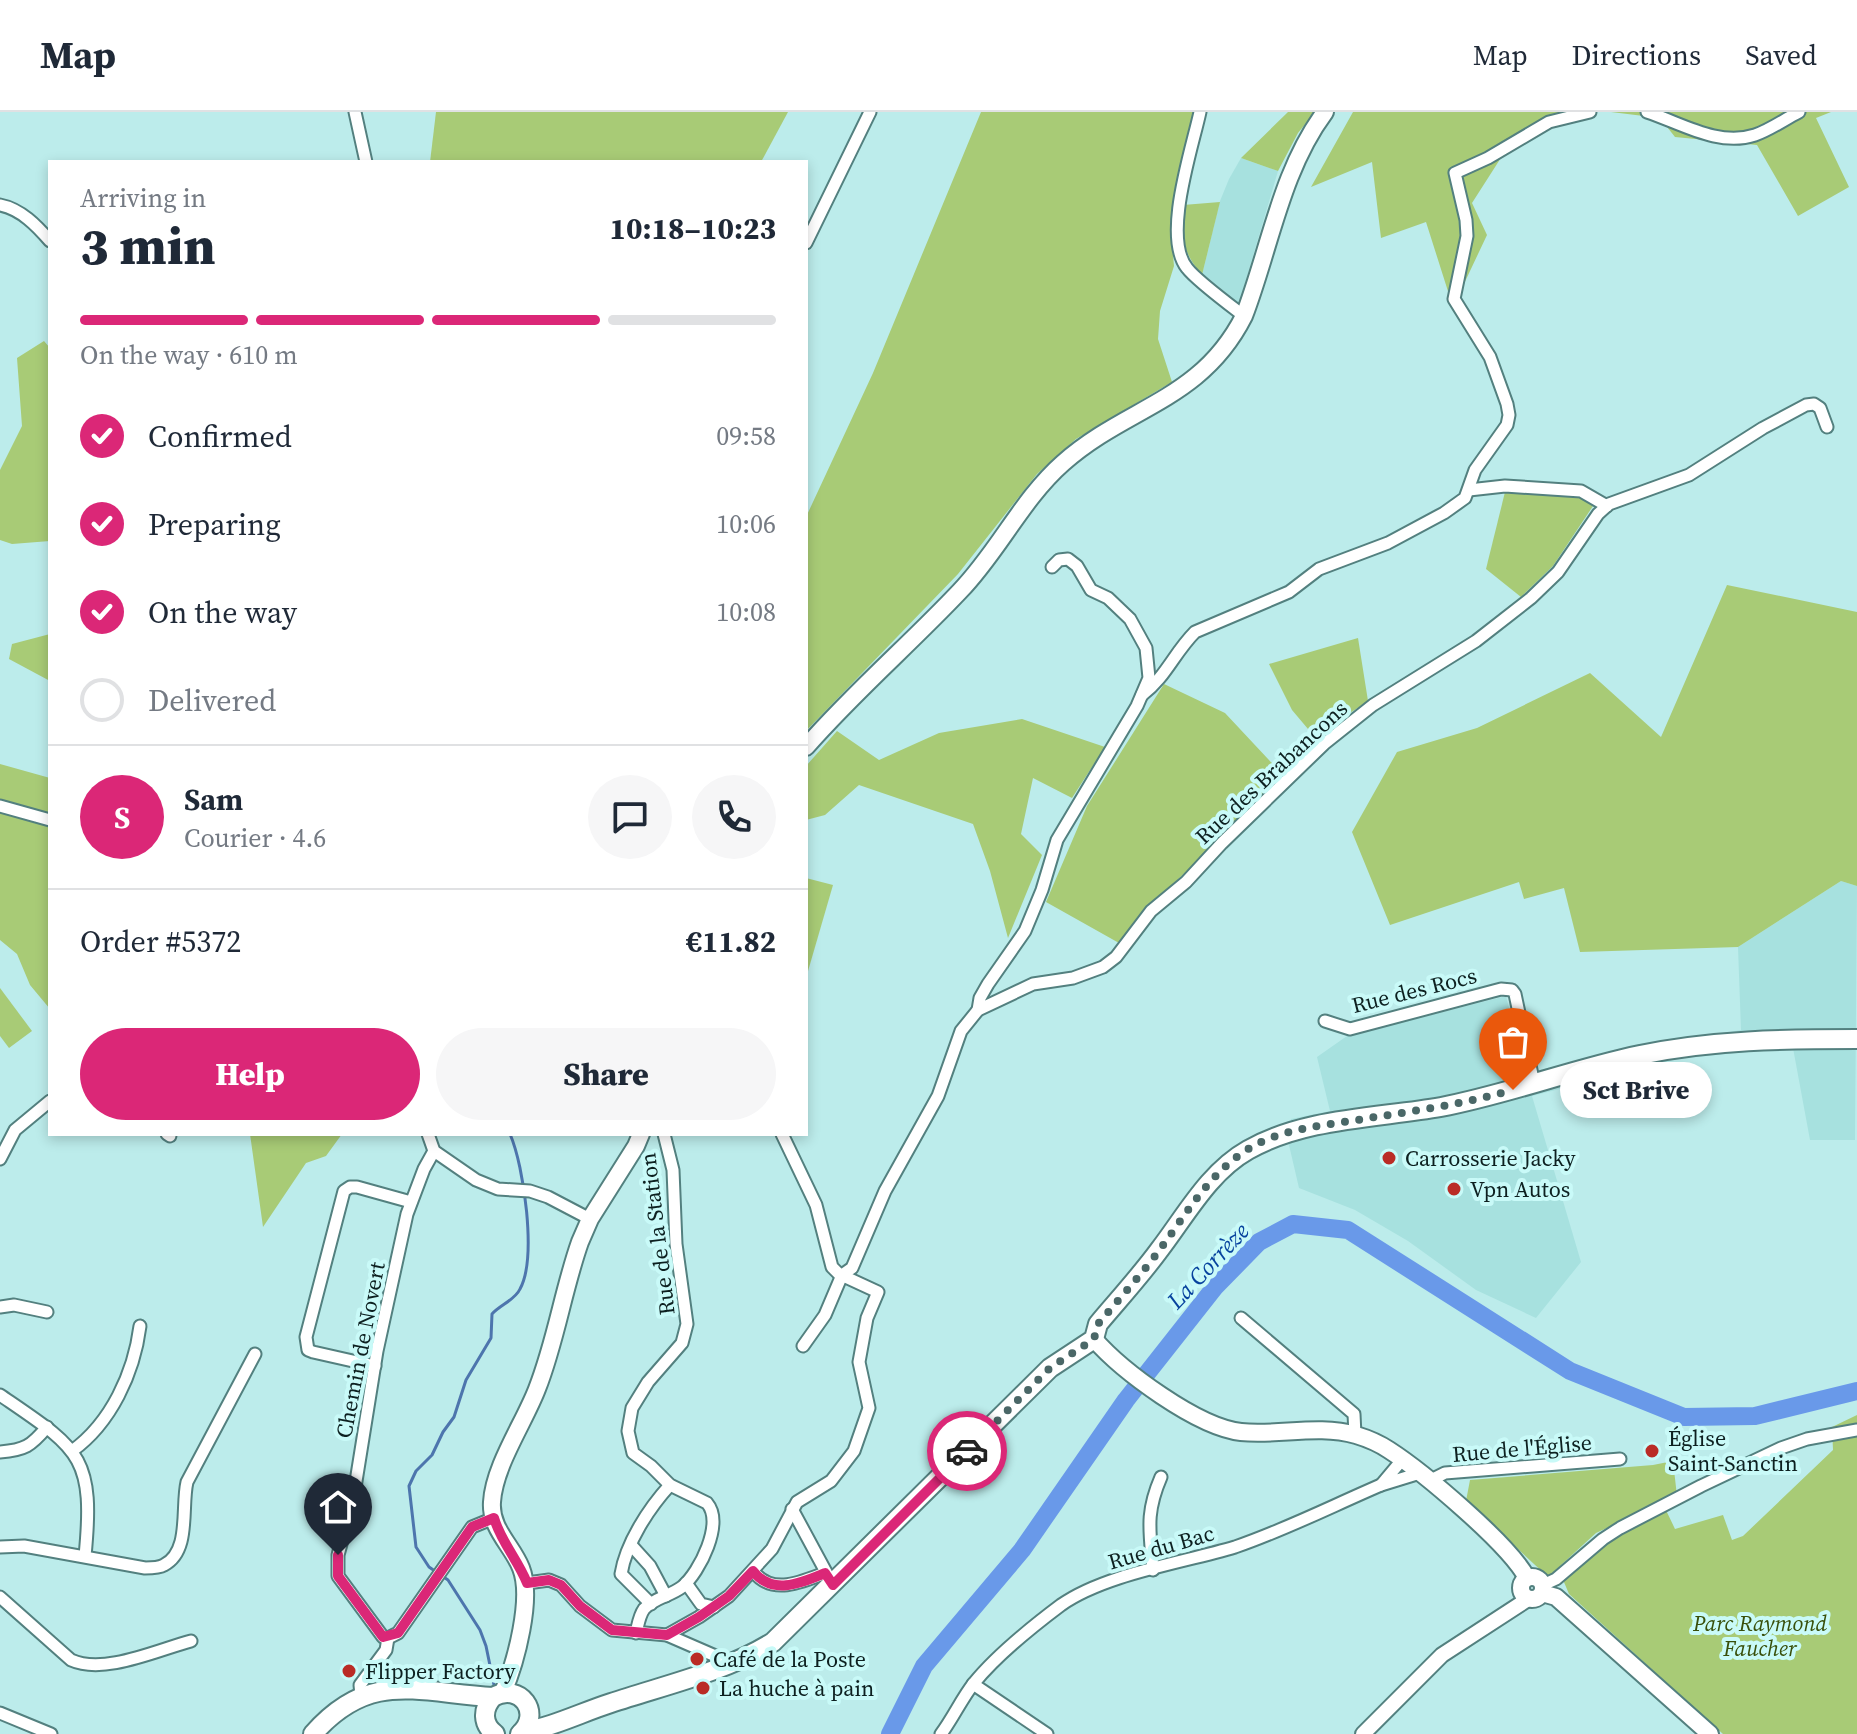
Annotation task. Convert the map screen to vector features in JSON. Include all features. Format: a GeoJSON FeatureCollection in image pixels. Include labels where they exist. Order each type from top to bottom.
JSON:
{"type":"FeatureCollection","features":[{"type":"Feature","properties":{"kind":"main road"},"geometry":{"type":"LineString","coordinates":[[808,745],[837,711],[962,589],[1046,479],[1087,445],[1171,396],[1198,376],[1233,338],[1244,316],[1291,173],[1304,144],[1325,112]]}},
{"type":"Feature","properties":{"kind":"main road"},"geometry":{"type":"LineString","coordinates":[[1710,1734],[1556,1597],[1538,1592],[1536,1577],[1527,1578],[1504,1548],[1388,1449],[1355,1435],[1324,1430],[1242,1432],[1220,1428],[1180,1408],[1100,1346],[1098,1324],[1218,1174],[1245,1151],[1280,1134],[1311,1126],[1442,1107],[1616,1061],[1686,1047],[1758,1039],[1857,1039]]}},
{"type":"Feature","properties":{"kind":"main road"},"geometry":{"type":"LineString","coordinates":[[521,1733],[529,1722],[512,1699],[513,1669],[527,1583],[494,1518],[495,1485],[537,1389],[553,1342],[569,1272],[590,1219],[640,1136]]}},
{"type":"Feature","properties":{"kind":"main road"},"geometry":{"type":"LineString","coordinates":[[521,1733],[550,1727],[564,1719],[723,1666],[773,1642],[829,1579],[1050,1368],[1100,1346]]}},
{"type":"Feature","properties":{"kind":"main road"},"geometry":{"type":"LineString","coordinates":[[313,1734],[343,1706],[375,1691],[403,1690],[512,1699],[536,1716],[549,1720],[564,1719]]}},
{"type":"Feature","properties":{"kind":"main road"},"geometry":{"type":"LineString","coordinates":[[458,1695],[474,1704],[488,1727]]}},
{"type":"Feature","properties":{"kind":"main road"},"geometry":{"type":"LineString","coordinates":[[488,1727],[488,1703],[512,1699]]}},
{"type":"Feature","properties":{"kind":"main road"},"geometry":{"type":"LineString","coordinates":[[320,1734],[331,1717]]}},
{"type":"Feature","properties":{"kind":"street"},"geometry":{"type":"LineString","coordinates":[[355,112],[366,160]]}},
{"type":"Feature","properties":{"kind":"street"},"geometry":{"type":"LineString","coordinates":[[808,239],[870,112]]}},
{"type":"Feature","properties":{"kind":"street"},"geometry":{"type":"LineString","coordinates":[[1200,112],[1177,219],[1178,245],[1186,267],[1244,316]]}},
{"type":"Feature","properties":{"kind":"street"},"geometry":{"type":"LineString","coordinates":[[1142,695],[1157,684],[1195,632],[1289,592],[1319,569],[1388,543],[1465,498],[1475,470],[1507,425],[1509,415],[1490,357],[1454,299],[1467,236],[1455,173],[1488,158],[1549,122],[1590,112]]}},
{"type":"Feature","properties":{"kind":"street"},"geometry":{"type":"LineString","coordinates":[[1647,112],[1712,136],[1739,137],[1754,135],[1799,112]]}},
{"type":"Feature","properties":{"kind":"street"},"geometry":{"type":"LineString","coordinates":[[0,205],[35,223],[48,239]]}},
{"type":"Feature","properties":{"kind":"street"},"geometry":{"type":"LineString","coordinates":[[1469,490],[1505,486],[1581,491],[1607,506],[1689,475],[1806,405],[1814,404],[1820,408],[1827,427]]}},
{"type":"Feature","properties":{"kind":"street","name":"Rue des Brabancons"},"geometry":{"type":"LineString","coordinates":[[978,1010],[1033,984],[1073,978],[1103,967],[1116,957],[1151,911],[1186,882],[1324,744],[1373,705],[1476,641],[1531,598],[1558,572],[1598,514],[1607,506]]}},
{"type":"Feature","properties":{"kind":"street"},"geometry":{"type":"LineString","coordinates":[[803,1346],[825,1315],[842,1275],[852,1268],[885,1191],[938,1096],[961,1031],[978,1010],[980,998],[988,984],[1025,931],[1042,890],[1057,840],[1149,678],[1146,648],[1130,619],[1108,598],[1091,590],[1077,566],[1068,559],[1059,560],[1052,567]]}},
{"type":"Feature","properties":{"kind":"street"},"geometry":{"type":"LineString","coordinates":[[0,806],[48,819]]}},
{"type":"Feature","properties":{"kind":"street","name":"Rue des Rocs"},"geometry":{"type":"LineString","coordinates":[[1325,1021],[1350,1029],[1501,989],[1512,990],[1534,1084]]}},
{"type":"Feature","properties":{"kind":"street"},"geometry":{"type":"LineString","coordinates":[[0,1159],[15,1130],[48,1103]]}},
{"type":"Feature","properties":{"kind":"street"},"geometry":{"type":"LineString","coordinates":[[429,1136],[434,1151],[476,1180],[498,1189],[530,1191],[548,1197],[590,1219]]}},
{"type":"Feature","properties":{"kind":"street","name":"Rue de la Station"},"geometry":{"type":"LineString","coordinates":[[664,1136],[673,1170],[676,1244],[687,1324],[682,1343],[648,1382],[632,1408],[628,1431],[633,1453],[670,1485],[711,1506],[714,1525],[701,1559],[686,1583]]}},
{"type":"Feature","properties":{"kind":"street"},"geometry":{"type":"LineString","coordinates":[[667,1635],[729,1596],[753,1571],[772,1549],[797,1502],[831,1481],[854,1451],[869,1408],[859,1362],[867,1318],[878,1292],[832,1267],[816,1205],[783,1136]]}},
{"type":"Feature","properties":{"kind":"street","name":"Chemin de Novert"},"geometry":{"type":"LineString","coordinates":[[388,1638],[383,1637],[355,1600],[338,1576],[337,1568],[353,1500],[375,1366],[411,1202],[434,1151]]}},
{"type":"Feature","properties":{"kind":"street"},"geometry":{"type":"LineString","coordinates":[[375,1366],[308,1350],[306,1337],[344,1191],[357,1187],[411,1202]]}},
{"type":"Feature","properties":{"kind":"street"},"geometry":{"type":"LineString","coordinates":[[0,1307],[14,1305],[47,1312]]}},
{"type":"Feature","properties":{"kind":"street"},"geometry":{"type":"LineString","coordinates":[[1241,1318],[1354,1414],[1355,1435]]}},
{"type":"Feature","properties":{"kind":"street"},"geometry":{"type":"LineString","coordinates":[[72,1451],[107,1414],[122,1389],[140,1326]]}},
{"type":"Feature","properties":{"kind":"street"},"geometry":{"type":"LineString","coordinates":[[0,1547],[24,1546],[145,1568],[163,1565],[177,1553],[183,1538],[187,1482],[255,1354]]}},
{"type":"Feature","properties":{"kind":"street"},"geometry":{"type":"LineString","coordinates":[[0,1395],[47,1427],[72,1451],[88,1493],[85,1556]]}},
{"type":"Feature","properties":{"kind":"street"},"geometry":{"type":"LineString","coordinates":[[0,1452],[20,1450],[33,1443],[47,1427]]}},
{"type":"Feature","properties":{"kind":"street"},"geometry":{"type":"LineString","coordinates":[[1363,1734],[1442,1655],[1538,1592],[1620,1528],[1781,1448],[1807,1439],[1857,1430]]}},
{"type":"Feature","properties":{"kind":"street","name":"Rue de l'Église"},"geometry":{"type":"LineString","coordinates":[[1424,1477],[1620,1459]]}},
{"type":"Feature","properties":{"kind":"street","name":"Rue du Bac"},"geometry":{"type":"LineString","coordinates":[[1381,1485],[1402,1460]]}},
{"type":"Feature","properties":{"kind":"street"},"geometry":{"type":"LineString","coordinates":[[1153,1570],[1148,1517],[1151,1500],[1161,1477]]}},
{"type":"Feature","properties":{"kind":"street","name":"Rue du Bac"},"geometry":{"type":"LineString","coordinates":[[941,1734],[958,1712],[973,1684],[997,1659],[1062,1604],[1097,1586],[1236,1546],[1282,1529],[1381,1485],[1424,1477]]}},
{"type":"Feature","properties":{"kind":"street"},"geometry":{"type":"LineString","coordinates":[[651,1604],[621,1574],[637,1533],[670,1485]]}},
{"type":"Feature","properties":{"kind":"street"},"geometry":{"type":"LineString","coordinates":[[753,1571],[759,1579],[769,1584],[784,1586],[829,1579],[792,1509]]}},
{"type":"Feature","properties":{"kind":"street"},"geometry":{"type":"LineString","coordinates":[[361,1695],[360,1685],[386,1650],[388,1638],[398,1633],[472,1527],[494,1518]]}},
{"type":"Feature","properties":{"kind":"street"},"geometry":{"type":"LineString","coordinates":[[631,1545],[650,1566],[666,1596]]}},
{"type":"Feature","properties":{"kind":"street"},"geometry":{"type":"LineString","coordinates":[[527,1583],[549,1580],[561,1585],[580,1606],[612,1630],[667,1635],[720,1658],[723,1666]]}},
{"type":"Feature","properties":{"kind":"street"},"geometry":{"type":"LineString","coordinates":[[636,1633],[639,1620],[651,1604],[686,1583],[701,1604],[714,1607]]}},
{"type":"Feature","properties":{"kind":"street"},"geometry":{"type":"LineString","coordinates":[[0,1597],[71,1660],[82,1665],[106,1665],[191,1641]]}},
{"type":"Feature","properties":{"kind":"street"},"geometry":{"type":"LineString","coordinates":[[973,1684],[1047,1734]]}},
{"type":"Feature","properties":{"kind":"street"},"geometry":{"type":"LineString","coordinates":[[0,1713],[51,1734]]}},
{"type":"Feature","properties":{"kind":"shaded area"},"geometry":{"type":"Polygon","coordinates":[[[1241,158],[1278,171],[1239,304],[1202,275],[1220,201],[1241,158]]]}},
{"type":"Feature","properties":{"kind":"shaded area"},"geometry":{"type":"Polygon","coordinates":[[[1841,881],[1857,886],[1855,1140],[1810,1140],[1793,1048],[1681,1058],[1532,1096],[1581,1262],[1536,1318],[1476,1290],[1408,1241],[1355,1210],[1299,1188],[1289,1145],[1291,1119],[1330,1111],[1317,1057],[1347,1036],[1506,996],[1526,1073],[1644,1046],[1741,1030],[1738,947],[1841,881]]]}},
{"type":"Feature","properties":{"kind":"green space"},"geometry":{"type":"Polygon","coordinates":[[[436,112],[788,112],[762,160],[430,160],[436,112]]]}},
{"type":"Feature","properties":{"kind":"green space"},"geometry":{"type":"Polygon","coordinates":[[[981,112],[1195,112],[1170,223],[1174,266],[1160,311],[1158,339],[1172,382],[1076,439],[1037,474],[958,574],[808,729],[808,513],[873,373],[981,112]]]}},
{"type":"Feature","properties":{"kind":"green space"},"geometry":{"type":"Polygon","coordinates":[[[1288,112],[1315,112],[1298,133],[1278,171],[1241,158],[1288,112]]]}},
{"type":"Feature","properties":{"kind":"green space"},"geometry":{"type":"Polygon","coordinates":[[[1353,112],[1597,112],[1513,139],[1472,203],[1487,235],[1453,307],[1426,222],[1381,238],[1372,162],[1311,187],[1353,112]]]}},
{"type":"Feature","properties":{"kind":"green space"},"geometry":{"type":"Polygon","coordinates":[[[1611,112],[1831,112],[1816,118],[1849,187],[1798,216],[1757,145],[1675,137],[1660,118],[1611,112]]]}},
{"type":"Feature","properties":{"kind":"green space"},"geometry":{"type":"Polygon","coordinates":[[[1220,202],[1202,275],[1190,259],[1184,243],[1183,205],[1220,202]]]}},
{"type":"Feature","properties":{"kind":"green space"},"geometry":{"type":"Polygon","coordinates":[[[44,341],[48,346],[48,541],[12,544],[0,540],[0,470],[22,426],[17,358],[44,341]]]}},
{"type":"Feature","properties":{"kind":"green space"},"geometry":{"type":"Polygon","coordinates":[[[1505,492],[1582,497],[1593,506],[1553,566],[1521,597],[1486,569],[1505,492]]]}},
{"type":"Feature","properties":{"kind":"green space"},"geometry":{"type":"Polygon","coordinates":[[[1727,585],[1857,612],[1857,886],[1841,881],[1738,947],[1580,952],[1564,888],[1524,899],[1519,882],[1390,925],[1352,832],[1397,752],[1477,728],[1590,673],[1661,737],[1727,585]]]}},
{"type":"Feature","properties":{"kind":"green space"},"geometry":{"type":"Polygon","coordinates":[[[48,635],[48,680],[9,659],[12,644],[48,635]]]}},
{"type":"Feature","properties":{"kind":"green space"},"geometry":{"type":"Polygon","coordinates":[[[1358,638],[1368,701],[1344,717],[1319,742],[1292,710],[1269,664],[1358,638]]]}},
{"type":"Feature","properties":{"kind":"green space"},"geometry":{"type":"Polygon","coordinates":[[[1164,684],[1225,713],[1285,777],[1149,907],[1119,943],[1046,902],[1087,806],[1164,684]]]}},
{"type":"Feature","properties":{"kind":"green space"},"geometry":{"type":"Polygon","coordinates":[[[1022,719],[1105,747],[1072,798],[1033,778],[1021,834],[1042,855],[1008,938],[990,871],[973,824],[859,785],[825,815],[808,819],[808,764],[837,731],[879,760],[939,733],[1022,719]]]}},
{"type":"Feature","properties":{"kind":"green space"},"geometry":{"type":"Polygon","coordinates":[[[0,764],[48,777],[48,1007],[30,985],[17,954],[0,940],[0,764]]]}},
{"type":"Feature","properties":{"kind":"green space"},"geometry":{"type":"Polygon","coordinates":[[[808,879],[833,885],[808,971],[808,879]]]}},
{"type":"Feature","properties":{"kind":"green space"},"geometry":{"type":"Polygon","coordinates":[[[0,988],[32,1031],[9,1048],[0,1036],[0,988]]]}},
{"type":"Feature","properties":{"kind":"green space"},"geometry":{"type":"Polygon","coordinates":[[[250,1136],[341,1136],[326,1156],[306,1163],[263,1227],[250,1136]]]}},
{"type":"Feature","properties":{"kind":"green space","name":"Parc Raymond Faucher"},"geometry":{"type":"Polygon","coordinates":[[[1857,1415],[1857,1734],[1723,1734],[1569,1594],[1561,1575],[1603,1539],[1664,1506],[1675,1529],[1723,1515],[1732,1540],[1743,1536],[1833,1450],[1832,1427],[1857,1415]]]}},
{"type":"Feature","properties":{"kind":"green space"},"geometry":{"type":"Polygon","coordinates":[[[1673,1461],[1677,1496],[1596,1533],[1548,1577],[1466,1501],[1470,1480],[1673,1461]]]}},
{"type":"Feature","properties":{"kind":"waterway"},"geometry":{"type":"LineString","coordinates":[[494,1685],[480,1630],[448,1580],[429,1567],[416,1547],[409,1486],[454,1417],[466,1380],[491,1338],[492,1314],[518,1293],[525,1275],[527,1212],[520,1167],[511,1136]]}},
{"type":"Feature","properties":{"kind":"waterway","name":"La Corrèze"},"geometry":{"type":"LineString","coordinates":[[890,1734],[924,1666],[1022,1550],[1126,1400],[1215,1287],[1259,1242],[1293,1224],[1348,1230],[1570,1371],[1684,1417],[1755,1416],[1857,1391]]}},
{"type":"Feature","properties":{"kind":"way so far"},"geometry":{"type":"LineString","coordinates":[[967,1451],[1050,1368],[1094,1339],[1098,1324],[1159,1251],[1191,1206],[1218,1174],[1245,1151],[1280,1134],[1311,1126],[1442,1107],[1513,1090]]}},
{"type":"Feature","properties":{"kind":"place","name":"Sct Brive"},"geometry":{"type":"Point","coordinates":[1513,1090]}},
{"type":"Feature","properties":{"kind":"place","name":"Carrosserie Jacky"},"geometry":{"type":"Point","coordinates":[1389,1158]}},
{"type":"Feature","properties":{"kind":"place","name":"Vpn Autos"},"geometry":{"type":"Point","coordinates":[1454,1189]}},
{"type":"Feature","properties":{"kind":"place","name":"Église Saint-Sanctin"},"geometry":{"type":"Point","coordinates":[1652,1451]}},
{"type":"Feature","properties":{"kind":"place","name":"Café de la Poste"},"geometry":{"type":"Point","coordinates":[697,1659]}},
{"type":"Feature","properties":{"kind":"place","name":"Flipper Factory"},"geometry":{"type":"Point","coordinates":[349,1671]}},
{"type":"Feature","properties":{"kind":"place","name":"La huche à pain"},"geometry":{"type":"Point","coordinates":[703,1688]}},
{"type":"Feature","properties":{"kind":"route"},"geometry":{"type":"LineString","coordinates":[[338,1555],[338,1576],[383,1637],[388,1638],[398,1633],[472,1527],[494,1518],[527,1583],[549,1580],[561,1585],[580,1606],[612,1630],[667,1635],[729,1596],[753,1571],[759,1579],[769,1584],[784,1586],[825,1573],[833,1585],[967,1451]]}}]}
